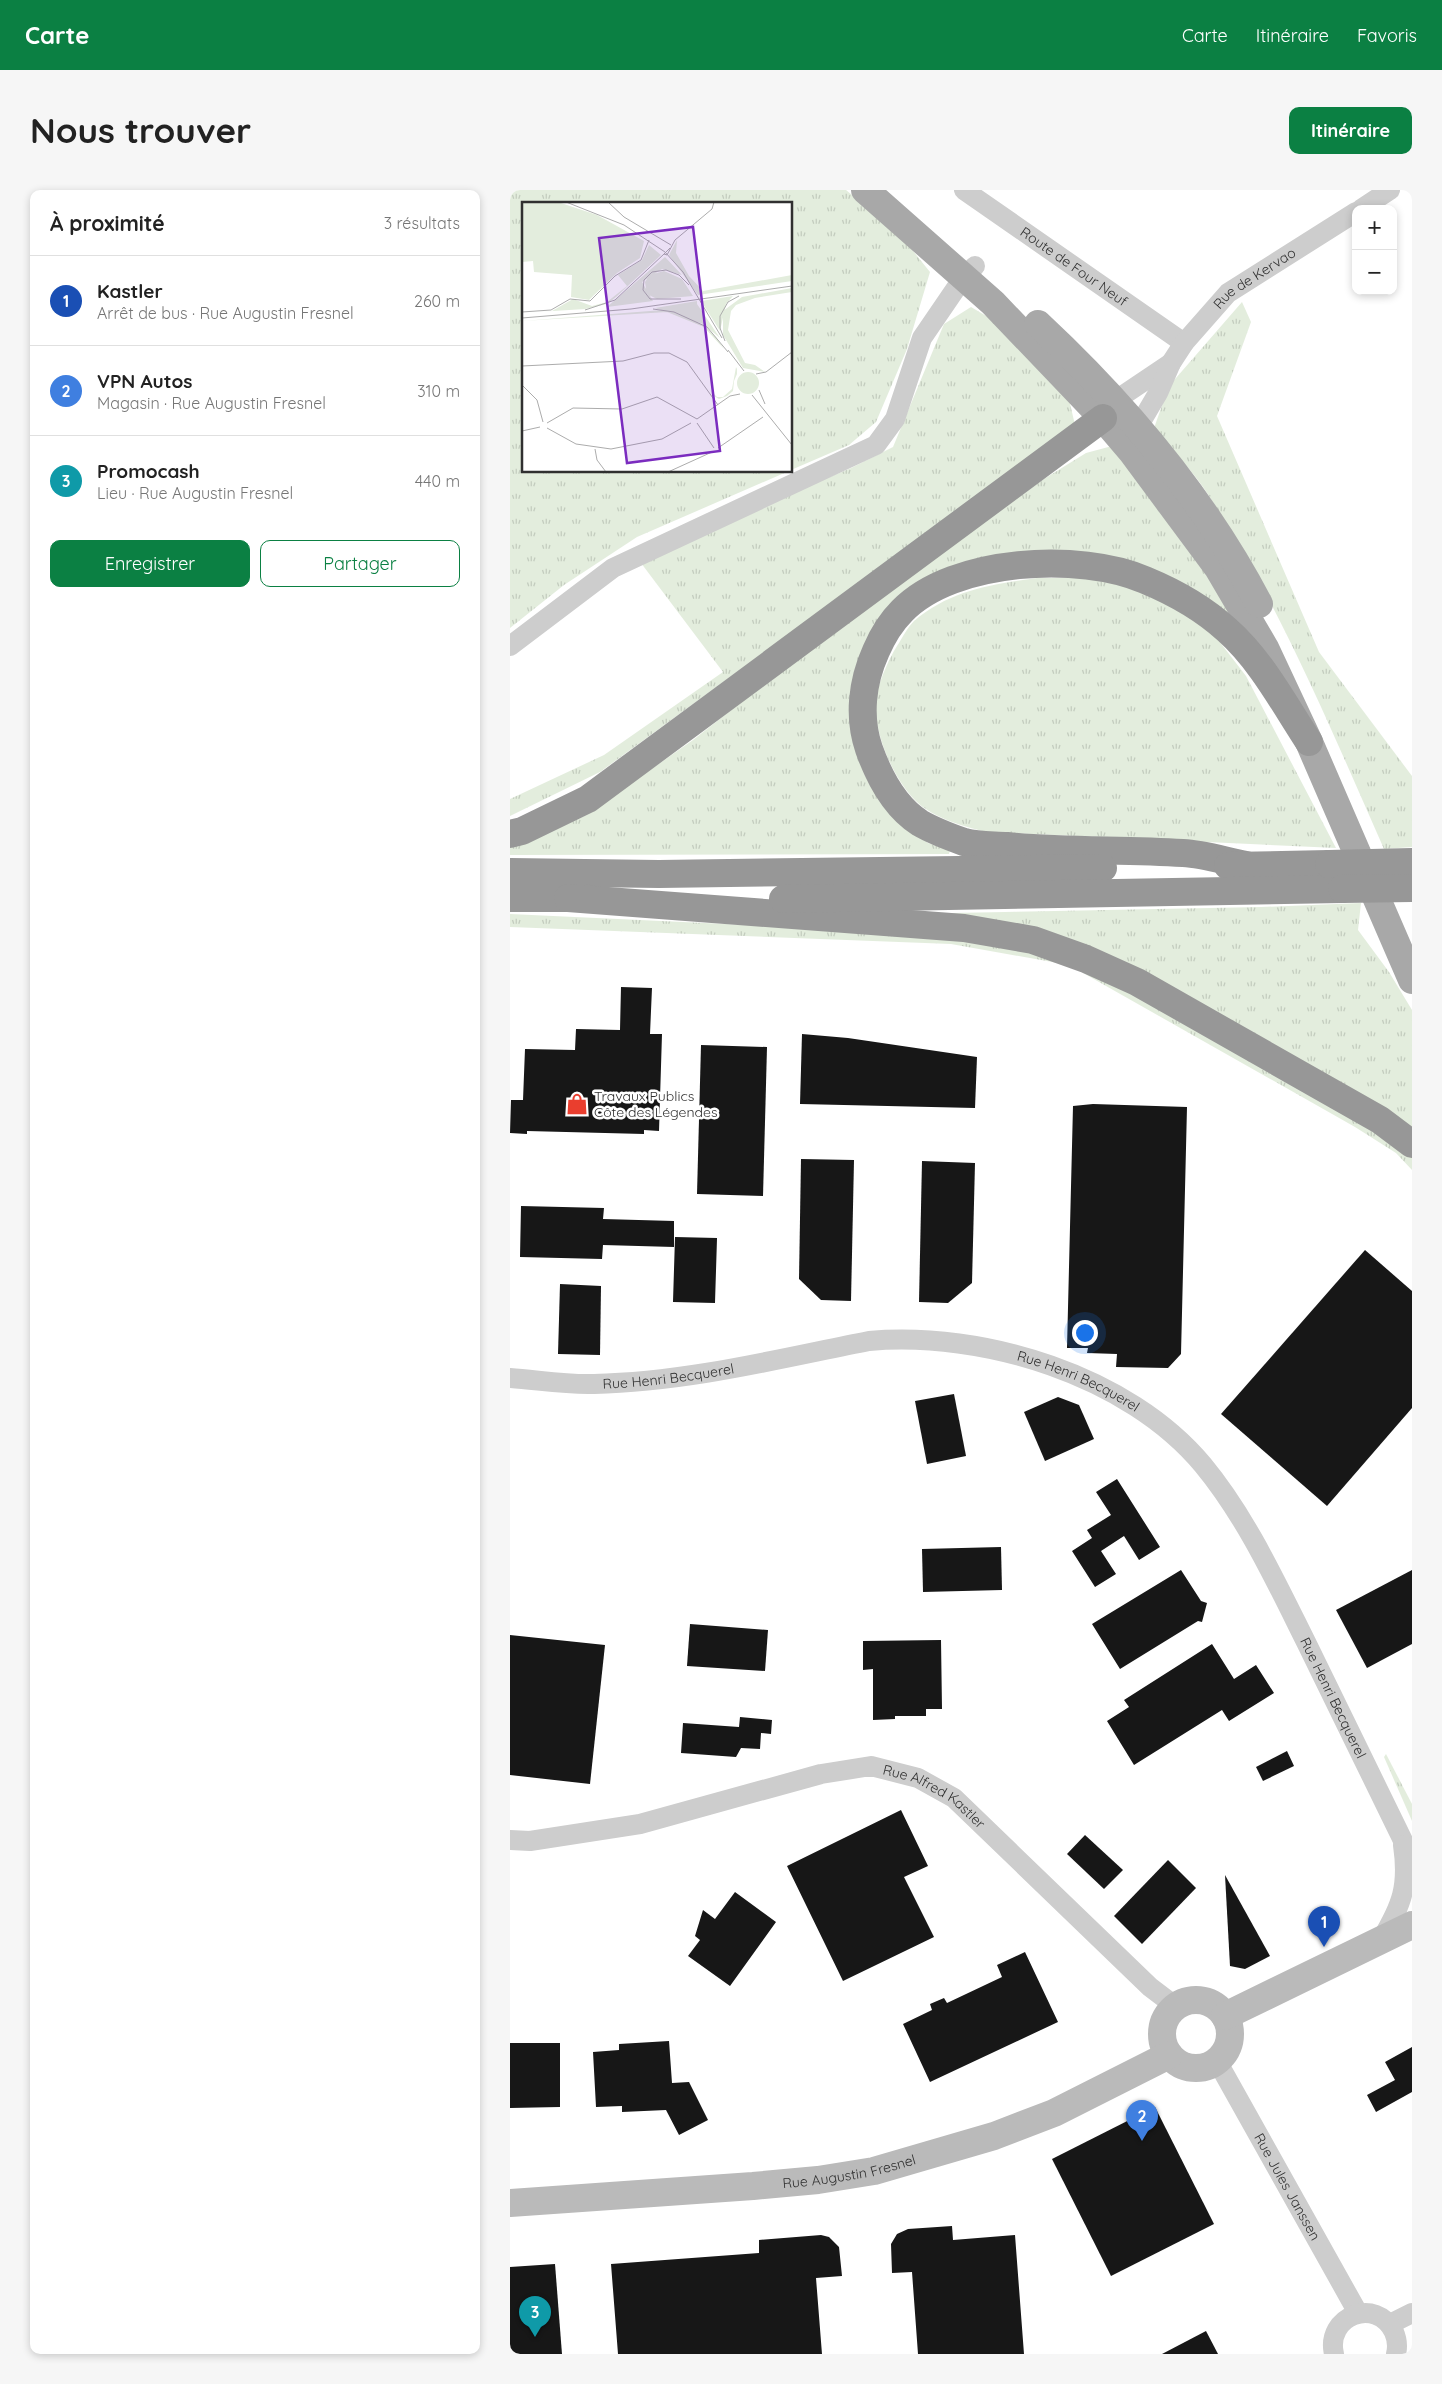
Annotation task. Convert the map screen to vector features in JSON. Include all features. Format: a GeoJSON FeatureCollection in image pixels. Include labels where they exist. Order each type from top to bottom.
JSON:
{"type":"FeatureCollection","features":[{"type":"Feature","properties":{"kind":"highway"},"geometry":{"type":"LineString","coordinates":[[510,834],[522,831],[588,799],[1110,409]]}},
{"type":"Feature","properties":{"kind":"highway"},"geometry":{"type":"LineString","coordinates":[[1246,865],[1186,853],[1033,849],[966,842],[920,822],[895,799],[881,778],[864,734],[862,702],[867,669],[881,638],[902,610],[930,590],[966,574],[1013,566],[1060,563],[1102,568],[1144,579],[1192,604],[1228,630],[1255,661],[1309,742]]}},
{"type":"Feature","properties":{"kind":"highway"},"geometry":{"type":"LineString","coordinates":[[519,872],[929,872],[1412,862]]}},
{"type":"Feature","properties":{"kind":"highway"},"geometry":{"type":"LineString","coordinates":[[510,898],[725,900],[1412,888]]}},
{"type":"Feature","properties":{"kind":"highway"},"geometry":{"type":"LineString","coordinates":[[568,898],[964,928],[1033,940],[1086,959],[1137,982],[1380,1120],[1412,1144]]}},
{"type":"Feature","properties":{"kind":"main road"},"geometry":{"type":"LineString","coordinates":[[865,190],[969,272]]}},
{"type":"Feature","properties":{"kind":"main road"},"geometry":{"type":"LineString","coordinates":[[888,190],[928,223],[993,303],[1110,409],[1138,426],[1180,478],[1236,559],[1264,613],[1326,748],[1412,946]]}},
{"type":"Feature","properties":{"kind":"main road"},"geometry":{"type":"LineString","coordinates":[[1110,409],[1132,452],[1218,568],[1265,648],[1309,742],[1412,980]]}},
{"type":"Feature","properties":{"kind":"street","name":"Route de Four Neuf"},"geometry":{"type":"LineString","coordinates":[[964,190],[1184,343]]}},
{"type":"Feature","properties":{"kind":"street"},"geometry":{"type":"LineString","coordinates":[[1367,205],[1390,190]]}},
{"type":"Feature","properties":{"kind":"street","name":"Rue de Kervao"},"geometry":{"type":"LineString","coordinates":[[1138,426],[1158,394],[1171,364],[1184,343],[1228,293],[1352,215]]}},
{"type":"Feature","properties":{"kind":"street"},"geometry":{"type":"LineString","coordinates":[[510,646],[614,568],[876,445],[895,419],[922,338],[969,272]]}},
{"type":"Feature","properties":{"kind":"street"},"geometry":{"type":"LineString","coordinates":[[1110,409],[1171,364]]}},
{"type":"Feature","properties":{"kind":"street","name":"Rue Henri Becquerel"},"geometry":{"type":"LineString","coordinates":[[510,1378],[592,1384],[638,1382],[698,1375],[869,1341],[892,1339],[971,1345],[1038,1360],[1101,1388],[1156,1420],[1203,1465],[1242,1521],[1278,1585],[1407,1843],[1412,1859]]}},
{"type":"Feature","properties":{"kind":"street","name":"Rue Alfred Kastler"},"geometry":{"type":"LineString","coordinates":[[510,1840],[530,1841],[640,1824],[821,1774],[871,1766],[918,1778],[954,1798],[1150,1987],[1175,2006]]}},
{"type":"Feature","properties":{"kind":"street","name":"Rue Henri Becquerel"},"geometry":{"type":"LineString","coordinates":[[1381,1940],[1396,1914],[1404,1891],[1407,1868],[1407,1843]]}},
{"type":"Feature","properties":{"kind":"street"},"geometry":{"type":"LineString","coordinates":[[1225,2016],[1412,1925]]}},
{"type":"Feature","properties":{"kind":"street"},"geometry":{"type":"LineString","coordinates":[[1188,2000],[1202,2000],[1216,2005],[1225,2016],[1230,2027],[1230,2040],[1225,2051],[1217,2061],[1205,2067],[1192,2068],[1179,2064],[1163,2046],[1162,2029],[1167,2014],[1175,2006],[1188,2000]]}},
{"type":"Feature","properties":{"kind":"street","name":"Rue Augustin Fresnel"},"geometry":{"type":"LineString","coordinates":[[510,2203],[754,2186],[874,2172],[994,2136],[1054,2112],[1169,2055]]}},
{"type":"Feature","properties":{"kind":"street","name":"Rue Jules Janssen"},"geometry":{"type":"LineString","coordinates":[[1217,2061],[1358,2313]]}},
{"type":"Feature","properties":{"kind":"street"},"geometry":{"type":"LineString","coordinates":[[1390,2324],[1412,2312]]}},
{"type":"Feature","properties":{"kind":"street"},"geometry":{"type":"LineString","coordinates":[[1333,2354],[1334,2335],[1339,2325],[1348,2317],[1358,2313],[1371,2313],[1381,2316],[1390,2324],[1397,2338],[1396,2354]]}},
{"type":"Feature","properties":{"kind":"green space"},"geometry":{"type":"Polygon","coordinates":[[[510,190],[846,190],[901,236],[930,272],[907,349],[876,422],[849,445],[792,470],[792,202],[522,202],[522,472],[787,472],[637,537],[564,585],[510,628],[510,190]]]}},
{"type":"Feature","properties":{"kind":"green space"},"geometry":{"type":"Polygon","coordinates":[[[1242,302],[1251,322],[1217,416],[1319,652],[1412,776],[1412,847],[1384,849],[1303,669],[1259,581],[1203,487],[1154,428],[1169,386],[1242,302]]]}},
{"type":"Feature","properties":{"kind":"green space"},"geometry":{"type":"Polygon","coordinates":[[[971,307],[993,320],[1068,395],[1075,425],[600,772],[510,816],[510,799],[604,755],[723,672],[641,563],[717,525],[851,468],[893,447],[944,324],[971,307]]]}},
{"type":"Feature","properties":{"kind":"green space"},"geometry":{"type":"Polygon","coordinates":[[[1112,446],[1254,639],[1135,568],[935,579],[852,705],[864,774],[890,813],[928,843],[950,850],[949,854],[510,855],[510,846],[545,834],[584,816],[693,740],[809,649],[1039,482],[1086,453],[1112,446]]]}},
{"type":"Feature","properties":{"kind":"green space"},"geometry":{"type":"Polygon","coordinates":[[[1037,578],[1087,578],[1147,591],[1209,628],[1246,676],[1336,848],[986,832],[946,820],[919,804],[897,776],[885,751],[877,724],[877,693],[892,655],[914,621],[942,602],[972,590],[1037,578]]]}},
{"type":"Feature","properties":{"kind":"green space"},"geometry":{"type":"Polygon","coordinates":[[[1361,903],[1358,930],[1389,972],[1412,1010],[1412,1136],[1240,1029],[953,922],[952,913],[1261,907],[1361,903]]]}},
{"type":"Feature","properties":{"kind":"green space"},"geometry":{"type":"Polygon","coordinates":[[[510,914],[792,927],[970,940],[1084,964],[1412,1151],[1412,1170],[1396,1153],[1355,1127],[1069,965],[951,944],[510,927],[510,914]]]}},
{"type":"Feature","properties":{"kind":"green space"},"geometry":{"type":"Polygon","coordinates":[[[1386,1754],[1412,1804],[1412,1821],[1384,1757],[1386,1754]]]}},
{"type":"Feature","properties":{"kind":"building"},"geometry":{"type":"Polygon","coordinates":[[[621,987],[652,988],[650,1034],[662,1034],[659,1131],[644,1130],[644,1134],[527,1131],[527,1134],[510,1133],[511,1100],[523,1100],[525,1049],[575,1050],[576,1029],[620,1030],[621,987]]]}},
{"type":"Feature","properties":{"kind":"building"},"geometry":{"type":"Polygon","coordinates":[[[802,1034],[848,1038],[977,1057],[975,1108],[800,1104],[802,1034]]]}},
{"type":"Feature","properties":{"kind":"building"},"geometry":{"type":"Polygon","coordinates":[[[701,1045],[767,1047],[763,1196],[697,1194],[701,1045]]]}},
{"type":"Feature","properties":{"kind":"building"},"geometry":{"type":"Polygon","coordinates":[[[1093,1104],[1187,1107],[1181,1354],[1168,1368],[1116,1367],[1117,1354],[1087,1353],[1088,1348],[1067,1348],[1073,1106],[1093,1104]]]}},
{"type":"Feature","properties":{"kind":"building"},"geometry":{"type":"Polygon","coordinates":[[[801,1159],[854,1160],[851,1301],[821,1300],[799,1279],[801,1159]]]}},
{"type":"Feature","properties":{"kind":"building"},"geometry":{"type":"Polygon","coordinates":[[[922,1161],[975,1163],[972,1283],[948,1303],[919,1302],[922,1161]]]}},
{"type":"Feature","properties":{"kind":"building"},"geometry":{"type":"Polygon","coordinates":[[[521,1206],[604,1208],[603,1219],[674,1221],[674,1247],[603,1245],[602,1259],[520,1257],[521,1206]]]}},
{"type":"Feature","properties":{"kind":"building"},"geometry":{"type":"Polygon","coordinates":[[[675,1237],[717,1238],[715,1303],[673,1302],[675,1237]]]}},
{"type":"Feature","properties":{"kind":"building"},"geometry":{"type":"Polygon","coordinates":[[[1365,1250],[1412,1291],[1412,1408],[1327,1506],[1221,1414],[1365,1250]]]}},
{"type":"Feature","properties":{"kind":"building"},"geometry":{"type":"Polygon","coordinates":[[[560,1284],[601,1286],[600,1355],[558,1354],[560,1284]]]}},
{"type":"Feature","properties":{"kind":"building"},"geometry":{"type":"Polygon","coordinates":[[[954,1394],[966,1456],[927,1464],[915,1401],[954,1394]]]}},
{"type":"Feature","properties":{"kind":"building"},"geometry":{"type":"Polygon","coordinates":[[[1058,1397],[1079,1405],[1094,1439],[1045,1461],[1024,1412],[1058,1397]]]}},
{"type":"Feature","properties":{"kind":"building"},"geometry":{"type":"Polygon","coordinates":[[[1117,1479],[1160,1547],[1139,1560],[1124,1536],[1101,1551],[1116,1574],[1095,1587],[1072,1551],[1092,1538],[1087,1530],[1111,1515],[1096,1492],[1117,1479]]]}},
{"type":"Feature","properties":{"kind":"building"},"geometry":{"type":"Polygon","coordinates":[[[1001,1547],[1002,1590],[923,1592],[922,1549],[1001,1547]]]}},
{"type":"Feature","properties":{"kind":"building"},"geometry":{"type":"Polygon","coordinates":[[[1181,1570],[1201,1601],[1207,1603],[1202,1622],[1198,1621],[1120,1669],[1092,1624],[1181,1570]]]}},
{"type":"Feature","properties":{"kind":"building"},"geometry":{"type":"Polygon","coordinates":[[[1412,1570],[1412,1644],[1367,1668],[1336,1610],[1412,1570]]]}},
{"type":"Feature","properties":{"kind":"building"},"geometry":{"type":"Polygon","coordinates":[[[690,1624],[768,1630],[765,1671],[687,1666],[690,1624]]]}},
{"type":"Feature","properties":{"kind":"building"},"geometry":{"type":"Polygon","coordinates":[[[510,1635],[605,1645],[590,1784],[510,1775],[510,1635]]]}},
{"type":"Feature","properties":{"kind":"building"},"geometry":{"type":"Polygon","coordinates":[[[941,1640],[942,1709],[926,1709],[926,1716],[895,1716],[895,1719],[873,1720],[873,1669],[863,1670],[863,1641],[941,1640]]]}},
{"type":"Feature","properties":{"kind":"building"},"geometry":{"type":"Polygon","coordinates":[[[1212,1644],[1234,1679],[1256,1665],[1274,1693],[1229,1721],[1222,1710],[1134,1765],[1107,1721],[1129,1707],[1124,1700],[1212,1644]]]}},
{"type":"Feature","properties":{"kind":"building"},"geometry":{"type":"Polygon","coordinates":[[[740,1717],[772,1720],[771,1734],[761,1733],[760,1749],[741,1748],[736,1757],[681,1753],[683,1723],[739,1727],[740,1717]]]}},
{"type":"Feature","properties":{"kind":"building"},"geometry":{"type":"Polygon","coordinates":[[[1287,1751],[1294,1766],[1263,1781],[1256,1767],[1287,1751]]]}},
{"type":"Feature","properties":{"kind":"building"},"geometry":{"type":"Polygon","coordinates":[[[901,1810],[928,1866],[904,1877],[934,1937],[843,1981],[787,1866],[901,1810]]]}},
{"type":"Feature","properties":{"kind":"building"},"geometry":{"type":"Polygon","coordinates":[[[1085,1835],[1123,1870],[1104,1889],[1067,1854],[1085,1835]]]}},
{"type":"Feature","properties":{"kind":"building"},"geometry":{"type":"Polygon","coordinates":[[[1168,1860],[1196,1888],[1142,1944],[1114,1916],[1168,1860]]]}},
{"type":"Feature","properties":{"kind":"building"},"geometry":{"type":"Polygon","coordinates":[[[1225,1875],[1270,1956],[1245,1969],[1230,1966],[1225,1875]]]}},
{"type":"Feature","properties":{"kind":"building"},"geometry":{"type":"Polygon","coordinates":[[[735,1892],[776,1922],[730,1986],[688,1956],[700,1940],[695,1936],[703,1910],[715,1919],[735,1892]]]}},
{"type":"Feature","properties":{"kind":"building"},"geometry":{"type":"Polygon","coordinates":[[[1025,1952],[1058,2022],[930,2082],[903,2024],[932,2010],[930,2004],[944,1998],[947,2003],[1002,1977],[997,1965],[1025,1952]]]}},
{"type":"Feature","properties":{"kind":"building"},"geometry":{"type":"Polygon","coordinates":[[[669,2041],[672,2083],[689,2082],[708,2120],[679,2135],[666,2110],[622,2112],[622,2106],[596,2107],[593,2052],[619,2050],[619,2044],[669,2041]]]}},
{"type":"Feature","properties":{"kind":"building"},"geometry":{"type":"Polygon","coordinates":[[[510,2043],[560,2043],[560,2107],[510,2108],[510,2043]]]}},
{"type":"Feature","properties":{"kind":"building"},"geometry":{"type":"Polygon","coordinates":[[[1412,2047],[1412,2092],[1376,2112],[1367,2095],[1395,2080],[1385,2062],[1412,2047]]]}},
{"type":"Feature","properties":{"kind":"building"},"geometry":{"type":"Polygon","coordinates":[[[1155,2107],[1214,2224],[1111,2276],[1052,2159],[1155,2107]]]}},
{"type":"Feature","properties":{"kind":"building"},"geometry":{"type":"Polygon","coordinates":[[[952,2226],[953,2240],[1015,2235],[1024,2354],[918,2354],[912,2272],[892,2273],[891,2244],[897,2234],[908,2229],[952,2226]]]}},
{"type":"Feature","properties":{"kind":"building"},"geometry":{"type":"Polygon","coordinates":[[[821,2235],[829,2237],[839,2247],[842,2276],[816,2278],[822,2354],[618,2354],[611,2264],[759,2253],[759,2240],[821,2235]]]}},
{"type":"Feature","properties":{"kind":"building"},"geometry":{"type":"Polygon","coordinates":[[[555,2264],[562,2354],[510,2354],[510,2267],[555,2264]]]}},
{"type":"Feature","properties":{"kind":"building"},"geometry":{"type":"Polygon","coordinates":[[[1206,2331],[1218,2354],[1162,2354],[1206,2331]]]}},
{"type":"Feature","properties":{"kind":"place","name":"Travaux Publics Côte des Légendes"},"geometry":{"type":"Point","coordinates":[577,1104]}},
{"type":"Feature","properties":{"kind":"place","name":"Kastler"},"geometry":{"type":"Point","coordinates":[1324,1947]}},
{"type":"Feature","properties":{"kind":"place","name":"VPN Autos"},"geometry":{"type":"Point","coordinates":[1142,2141]}},
{"type":"Feature","properties":{"kind":"place","name":"Promocash"},"geometry":{"type":"Point","coordinates":[535,2337]}}]}
